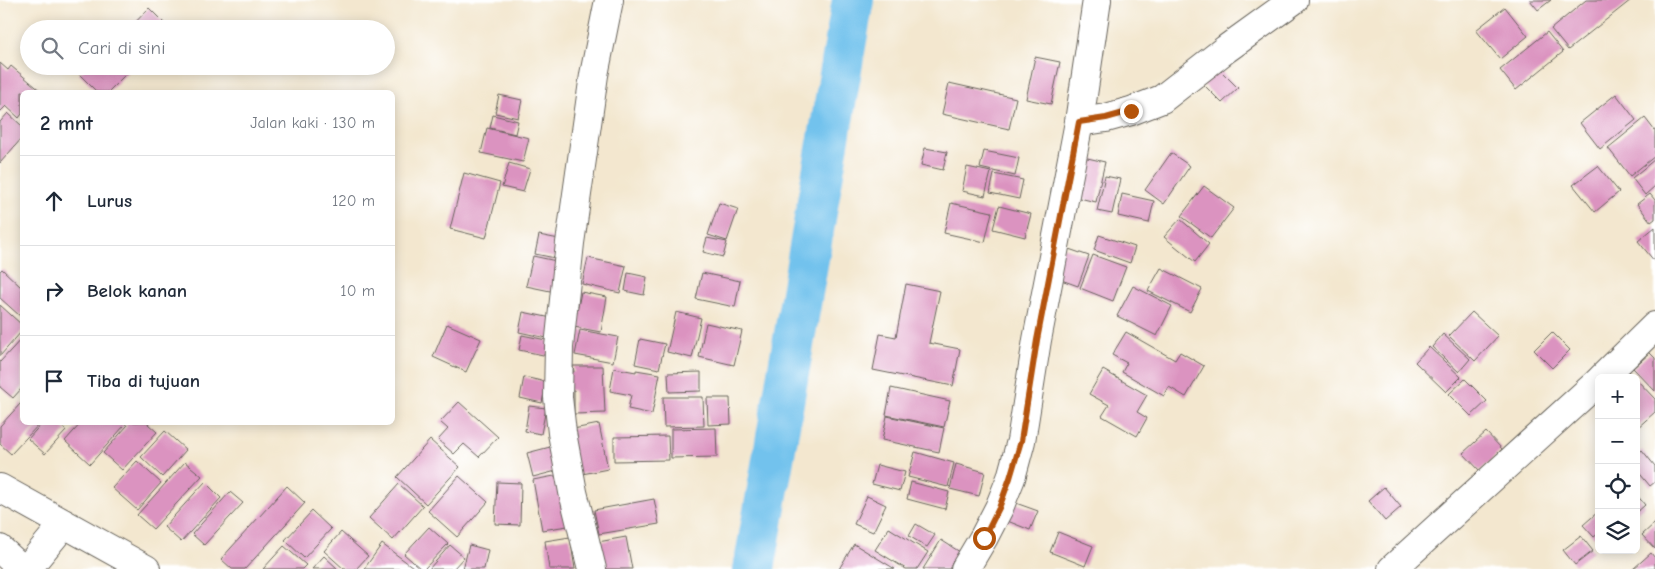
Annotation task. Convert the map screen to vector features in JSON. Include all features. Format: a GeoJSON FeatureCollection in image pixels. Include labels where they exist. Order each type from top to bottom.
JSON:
{"type":"FeatureCollection","features":[{"type":"Feature","properties":{"kind":"street"},"geometry":{"type":"LineString","coordinates":[[592,569],[562,433],[558,397],[559,347],[570,243],[594,75],[609,0]]}},
{"type":"Feature","properties":{"kind":"street"},"geometry":{"type":"LineString","coordinates":[[965,569],[984,538],[999,508],[1021,441],[1037,340],[1079,122],[1097,0]]}},
{"type":"Feature","properties":{"kind":"street"},"geometry":{"type":"LineString","coordinates":[[1079,122],[1106,118],[1131,111],[1162,98],[1294,0]]}},
{"type":"Feature","properties":{"kind":"street"},"geometry":{"type":"LineString","coordinates":[[1606,374],[1655,326]]}},
{"type":"Feature","properties":{"kind":"street"},"geometry":{"type":"LineString","coordinates":[[1392,569],[1595,384]]}},
{"type":"Feature","properties":{"kind":"street"},"geometry":{"type":"LineString","coordinates":[[0,488],[146,569]]}},
{"type":"Feature","properties":{"kind":"street"},"geometry":{"type":"LineString","coordinates":[[27,569],[64,524]]}},
{"type":"Feature","properties":{"kind":"street"},"geometry":{"type":"LineString","coordinates":[[0,549],[22,569]]}},
{"type":"Feature","properties":{"kind":"building"},"geometry":{"type":"Polygon","coordinates":[[[1530,0],[1551,0],[1538,10],[1530,0]]]}},
{"type":"Feature","properties":{"kind":"building"},"geometry":{"type":"Polygon","coordinates":[[[1586,0],[1631,0],[1568,50],[1551,29],[1586,0]]]}},
{"type":"Feature","properties":{"kind":"building"},"geometry":{"type":"Polygon","coordinates":[[[1505,7],[1528,36],[1500,59],[1476,30],[1505,7]]]}},
{"type":"Feature","properties":{"kind":"building"},"geometry":{"type":"Polygon","coordinates":[[[149,8],[161,20],[138,20],[149,8]]]}},
{"type":"Feature","properties":{"kind":"building"},"geometry":{"type":"Polygon","coordinates":[[[1547,32],[1563,52],[1516,90],[1500,70],[1547,32]]]}},
{"type":"Feature","properties":{"kind":"building"},"geometry":{"type":"Polygon","coordinates":[[[1035,57],[1060,62],[1051,104],[1026,99],[1035,57]]]}},
{"type":"Feature","properties":{"kind":"building"},"geometry":{"type":"Polygon","coordinates":[[[0,63],[8,70],[11,66],[40,90],[20,90],[19,118],[6,106],[0,112],[0,63]]]}},
{"type":"Feature","properties":{"kind":"building"},"geometry":{"type":"Polygon","coordinates":[[[1216,66],[1238,88],[1222,103],[1200,81],[1216,66]]]}},
{"type":"Feature","properties":{"kind":"building"},"geometry":{"type":"Polygon","coordinates":[[[80,75],[125,75],[110,90],[95,90],[80,75]]]}},
{"type":"Feature","properties":{"kind":"building"},"geometry":{"type":"Polygon","coordinates":[[[949,83],[1016,98],[1009,129],[942,114],[949,83]]]}},
{"type":"Feature","properties":{"kind":"building"},"geometry":{"type":"Polygon","coordinates":[[[1616,94],[1636,120],[1600,149],[1580,123],[1616,94]]]}},
{"type":"Feature","properties":{"kind":"building"},"geometry":{"type":"Polygon","coordinates":[[[499,95],[522,100],[518,118],[495,113],[499,95]]]}},
{"type":"Feature","properties":{"kind":"building"},"geometry":{"type":"Polygon","coordinates":[[[8,113],[20,124],[20,140],[0,163],[0,122],[8,113]]]}},
{"type":"Feature","properties":{"kind":"building"},"geometry":{"type":"Polygon","coordinates":[[[493,115],[518,121],[515,134],[490,128],[493,115]]]}},
{"type":"Feature","properties":{"kind":"building"},"geometry":{"type":"Polygon","coordinates":[[[1645,118],[1655,131],[1655,156],[1630,176],[1608,148],[1645,118]]]}},
{"type":"Feature","properties":{"kind":"building"},"geometry":{"type":"Polygon","coordinates":[[[487,128],[529,138],[523,162],[481,153],[487,128]]]}},
{"type":"Feature","properties":{"kind":"building"},"geometry":{"type":"Polygon","coordinates":[[[925,148],[947,152],[943,170],[921,165],[925,148]]]}},
{"type":"Feature","properties":{"kind":"building"},"geometry":{"type":"Polygon","coordinates":[[[984,151],[1019,158],[1015,176],[980,168],[984,151]]]}},
{"type":"Feature","properties":{"kind":"building"},"geometry":{"type":"Polygon","coordinates":[[[1171,153],[1190,166],[1164,204],[1145,190],[1171,153]]]}},
{"type":"Feature","properties":{"kind":"building"},"geometry":{"type":"Polygon","coordinates":[[[1083,157],[1105,162],[1096,202],[1075,197],[1083,157]]]}},
{"type":"Feature","properties":{"kind":"building"},"geometry":{"type":"Polygon","coordinates":[[[1655,159],[1655,186],[1645,195],[1632,178],[1655,159]]]}},
{"type":"Feature","properties":{"kind":"building"},"geometry":{"type":"Polygon","coordinates":[[[509,163],[530,169],[523,192],[502,187],[509,163]]]}},
{"type":"Feature","properties":{"kind":"building"},"geometry":{"type":"Polygon","coordinates":[[[1598,166],[1619,192],[1595,212],[1573,185],[1598,166]]]}},
{"type":"Feature","properties":{"kind":"building"},"geometry":{"type":"Polygon","coordinates":[[[967,167],[991,172],[985,196],[962,191],[967,167]]]}},
{"type":"Feature","properties":{"kind":"building"},"geometry":{"type":"Polygon","coordinates":[[[464,173],[500,183],[486,238],[450,229],[464,173]]]}},
{"type":"Feature","properties":{"kind":"building"},"geometry":{"type":"Polygon","coordinates":[[[994,174],[1023,180],[1019,199],[990,193],[994,174]]]}},
{"type":"Feature","properties":{"kind":"building"},"geometry":{"type":"Polygon","coordinates":[[[1105,176],[1120,179],[1112,214],[1097,211],[1105,176]]]}},
{"type":"Feature","properties":{"kind":"building"},"geometry":{"type":"Polygon","coordinates":[[[1204,186],[1234,208],[1211,238],[1181,216],[1204,186]]]}},
{"type":"Feature","properties":{"kind":"building"},"geometry":{"type":"Polygon","coordinates":[[[1122,194],[1154,201],[1149,223],[1118,216],[1122,194]]]}},
{"type":"Feature","properties":{"kind":"building"},"geometry":{"type":"Polygon","coordinates":[[[1650,194],[1655,200],[1655,219],[1651,222],[1637,204],[1650,194]]]}},
{"type":"Feature","properties":{"kind":"building"},"geometry":{"type":"Polygon","coordinates":[[[719,203],[738,209],[727,241],[708,235],[719,203]]]}},
{"type":"Feature","properties":{"kind":"building"},"geometry":{"type":"Polygon","coordinates":[[[951,203],[992,212],[985,242],[944,233],[951,203]]]}},
{"type":"Feature","properties":{"kind":"building"},"geometry":{"type":"Polygon","coordinates":[[[999,206],[1031,214],[1025,237],[993,229],[999,206]]]}},
{"type":"Feature","properties":{"kind":"building"},"geometry":{"type":"Polygon","coordinates":[[[1180,219],[1209,244],[1195,262],[1164,237],[1180,219]]]}},
{"type":"Feature","properties":{"kind":"building"},"geometry":{"type":"Polygon","coordinates":[[[1655,227],[1655,262],[1638,241],[1655,227]]]}},
{"type":"Feature","properties":{"kind":"building"},"geometry":{"type":"Polygon","coordinates":[[[539,235],[564,240],[560,259],[535,254],[539,235]]]}},
{"type":"Feature","properties":{"kind":"building"},"geometry":{"type":"Polygon","coordinates":[[[1099,235],[1135,247],[1130,263],[1094,250],[1099,235]]]}},
{"type":"Feature","properties":{"kind":"building"},"geometry":{"type":"Polygon","coordinates":[[[707,238],[727,242],[723,257],[703,252],[707,238]]]}},
{"type":"Feature","properties":{"kind":"building"},"geometry":{"type":"Polygon","coordinates":[[[1063,247],[1089,256],[1078,286],[1053,277],[1063,247]]]}},
{"type":"Feature","properties":{"kind":"building"},"geometry":{"type":"Polygon","coordinates":[[[1093,255],[1126,267],[1113,301],[1080,288],[1093,255]]]}},
{"type":"Feature","properties":{"kind":"building"},"geometry":{"type":"Polygon","coordinates":[[[533,256],[561,262],[555,292],[526,286],[533,256]]]}},
{"type":"Feature","properties":{"kind":"building"},"geometry":{"type":"Polygon","coordinates":[[[588,258],[626,266],[620,293],[582,284],[588,258]]]}},
{"type":"Feature","properties":{"kind":"building"},"geometry":{"type":"Polygon","coordinates":[[[1161,268],[1202,289],[1190,312],[1148,291],[1161,268]]]}},
{"type":"Feature","properties":{"kind":"building"},"geometry":{"type":"Polygon","coordinates":[[[2,269],[20,286],[20,316],[0,298],[0,271],[2,269]]]}},
{"type":"Feature","properties":{"kind":"building"},"geometry":{"type":"Polygon","coordinates":[[[628,273],[647,277],[644,295],[625,291],[628,273]]]}},
{"type":"Feature","properties":{"kind":"building"},"geometry":{"type":"Polygon","coordinates":[[[702,273],[740,281],[735,307],[696,299],[702,273]]]}},
{"type":"Feature","properties":{"kind":"building"},"geometry":{"type":"Polygon","coordinates":[[[906,284],[940,291],[929,343],[960,349],[953,386],[873,370],[880,334],[896,337],[906,284]]]}},
{"type":"Feature","properties":{"kind":"building"},"geometry":{"type":"Polygon","coordinates":[[[1133,286],[1172,306],[1157,336],[1117,316],[1133,286]]]}},
{"type":"Feature","properties":{"kind":"building"},"geometry":{"type":"Polygon","coordinates":[[[581,292],[607,297],[601,332],[574,327],[581,292]]]}},
{"type":"Feature","properties":{"kind":"building"},"geometry":{"type":"Polygon","coordinates":[[[0,305],[20,323],[20,333],[0,356],[0,305]]]}},
{"type":"Feature","properties":{"kind":"building"},"geometry":{"type":"Polygon","coordinates":[[[523,312],[561,320],[556,340],[519,332],[523,312]]]}},
{"type":"Feature","properties":{"kind":"building"},"geometry":{"type":"Polygon","coordinates":[[[676,312],[701,318],[692,358],[667,352],[676,312]]]}},
{"type":"Feature","properties":{"kind":"building"},"geometry":{"type":"Polygon","coordinates":[[[1472,312],[1498,336],[1475,361],[1449,336],[1472,312]]]}},
{"type":"Feature","properties":{"kind":"building"},"geometry":{"type":"Polygon","coordinates":[[[706,323],[742,331],[734,365],[699,357],[706,323]]]}},
{"type":"Feature","properties":{"kind":"building"},"geometry":{"type":"Polygon","coordinates":[[[447,324],[481,339],[466,372],[433,357],[447,324]]]}},
{"type":"Feature","properties":{"kind":"building"},"geometry":{"type":"Polygon","coordinates":[[[580,330],[618,337],[613,362],[575,355],[580,330]]]}},
{"type":"Feature","properties":{"kind":"building"},"geometry":{"type":"Polygon","coordinates":[[[1126,332],[1175,360],[1180,352],[1204,366],[1186,397],[1169,387],[1164,396],[1122,372],[1127,363],[1112,355],[1126,332]]]}},
{"type":"Feature","properties":{"kind":"building"},"geometry":{"type":"Polygon","coordinates":[[[1552,332],[1570,350],[1552,368],[1534,350],[1552,332]]]}},
{"type":"Feature","properties":{"kind":"building"},"geometry":{"type":"Polygon","coordinates":[[[1443,334],[1470,359],[1459,372],[1432,347],[1443,334]]]}},
{"type":"Feature","properties":{"kind":"building"},"geometry":{"type":"Polygon","coordinates":[[[522,335],[551,341],[548,356],[519,350],[522,335]]]}},
{"type":"Feature","properties":{"kind":"building"},"geometry":{"type":"Polygon","coordinates":[[[640,339],[665,344],[659,369],[635,364],[640,339]]]}},
{"type":"Feature","properties":{"kind":"building"},"geometry":{"type":"Polygon","coordinates":[[[20,340],[20,390],[13,398],[0,387],[0,362],[20,340]]]}},
{"type":"Feature","properties":{"kind":"building"},"geometry":{"type":"Polygon","coordinates":[[[1429,347],[1461,377],[1446,392],[1415,362],[1429,347]]]}},
{"type":"Feature","properties":{"kind":"building"},"geometry":{"type":"Polygon","coordinates":[[[1650,353],[1655,358],[1655,391],[1640,374],[1633,368],[1650,353]]]}},
{"type":"Feature","properties":{"kind":"building"},"geometry":{"type":"Polygon","coordinates":[[[573,366],[603,366],[605,413],[574,414],[574,390],[565,391],[564,372],[574,372],[573,366]]]}},
{"type":"Feature","properties":{"kind":"building"},"geometry":{"type":"Polygon","coordinates":[[[614,368],[660,374],[652,414],[628,409],[631,395],[610,391],[614,368]]]}},
{"type":"Feature","properties":{"kind":"building"},"geometry":{"type":"Polygon","coordinates":[[[1103,370],[1147,395],[1137,412],[1147,418],[1137,436],[1102,416],[1109,405],[1089,394],[1103,370]]]}},
{"type":"Feature","properties":{"kind":"building"},"geometry":{"type":"Polygon","coordinates":[[[701,372],[701,391],[669,392],[668,373],[701,372]]]}},
{"type":"Feature","properties":{"kind":"building"},"geometry":{"type":"Polygon","coordinates":[[[524,377],[546,382],[542,403],[520,398],[524,377]]]}},
{"type":"Feature","properties":{"kind":"building"},"geometry":{"type":"Polygon","coordinates":[[[1465,379],[1487,401],[1471,416],[1449,394],[1465,379]]]}},
{"type":"Feature","properties":{"kind":"building"},"geometry":{"type":"Polygon","coordinates":[[[1640,383],[1655,399],[1655,412],[1640,425],[1640,383]]]}},
{"type":"Feature","properties":{"kind":"building"},"geometry":{"type":"Polygon","coordinates":[[[891,388],[950,401],[944,427],[886,415],[891,388]]]}},
{"type":"Feature","properties":{"kind":"building"},"geometry":{"type":"Polygon","coordinates":[[[663,397],[703,397],[704,426],[664,427],[663,397]]]}},
{"type":"Feature","properties":{"kind":"building"},"geometry":{"type":"Polygon","coordinates":[[[707,398],[730,398],[731,424],[708,425],[707,398]]]}},
{"type":"Feature","properties":{"kind":"building"},"geometry":{"type":"Polygon","coordinates":[[[459,402],[498,437],[479,457],[464,444],[454,454],[438,440],[448,429],[440,422],[459,402]]]}},
{"type":"Feature","properties":{"kind":"building"},"geometry":{"type":"Polygon","coordinates":[[[20,404],[20,425],[38,425],[11,454],[0,444],[0,426],[20,404]]]}},
{"type":"Feature","properties":{"kind":"building"},"geometry":{"type":"Polygon","coordinates":[[[529,406],[546,408],[541,434],[525,431],[529,406]]]}},
{"type":"Feature","properties":{"kind":"building"},"geometry":{"type":"Polygon","coordinates":[[[887,416],[944,428],[939,452],[882,440],[887,416]]]}},
{"type":"Feature","properties":{"kind":"building"},"geometry":{"type":"Polygon","coordinates":[[[599,424],[608,469],[577,475],[568,430],[599,424]]]}},
{"type":"Feature","properties":{"kind":"building"},"geometry":{"type":"Polygon","coordinates":[[[40,425],[61,425],[66,431],[45,454],[28,439],[40,425]]]}},
{"type":"Feature","properties":{"kind":"building"},"geometry":{"type":"Polygon","coordinates":[[[79,425],[124,426],[90,464],[65,441],[79,425]]]}},
{"type":"Feature","properties":{"kind":"building"},"geometry":{"type":"Polygon","coordinates":[[[149,425],[157,432],[122,470],[103,453],[127,426],[149,425]]]}},
{"type":"Feature","properties":{"kind":"building"},"geometry":{"type":"Polygon","coordinates":[[[716,428],[717,457],[671,458],[671,429],[716,428]]]}},
{"type":"Feature","properties":{"kind":"building"},"geometry":{"type":"Polygon","coordinates":[[[165,431],[186,450],[162,477],[141,457],[165,431]]]}},
{"type":"Feature","properties":{"kind":"building"},"geometry":{"type":"Polygon","coordinates":[[[1486,432],[1502,449],[1480,471],[1463,453],[1486,432]]]}},
{"type":"Feature","properties":{"kind":"building"},"geometry":{"type":"Polygon","coordinates":[[[668,436],[669,460],[614,461],[614,437],[668,436]]]}},
{"type":"Feature","properties":{"kind":"building"},"geometry":{"type":"Polygon","coordinates":[[[430,440],[460,467],[426,504],[397,477],[430,440]]]}},
{"type":"Feature","properties":{"kind":"building"},"geometry":{"type":"Polygon","coordinates":[[[554,446],[560,470],[533,477],[527,453],[554,446]]]}},
{"type":"Feature","properties":{"kind":"building"},"geometry":{"type":"Polygon","coordinates":[[[1642,450],[1655,466],[1655,482],[1650,486],[1640,474],[1640,452],[1642,450]]]}},
{"type":"Feature","properties":{"kind":"building"},"geometry":{"type":"Polygon","coordinates":[[[915,452],[954,463],[948,487],[908,477],[915,452]]]}},
{"type":"Feature","properties":{"kind":"building"},"geometry":{"type":"Polygon","coordinates":[[[137,461],[161,483],[137,510],[112,488],[137,461]]]}},
{"type":"Feature","properties":{"kind":"building"},"geometry":{"type":"Polygon","coordinates":[[[185,462],[202,476],[153,529],[137,515],[185,462]]]}},
{"type":"Feature","properties":{"kind":"building"},"geometry":{"type":"Polygon","coordinates":[[[956,464],[985,472],[979,496],[950,489],[956,464]]]}},
{"type":"Feature","properties":{"kind":"building"},"geometry":{"type":"Polygon","coordinates":[[[877,465],[905,472],[900,491],[872,484],[877,465]]]}},
{"type":"Feature","properties":{"kind":"building"},"geometry":{"type":"Polygon","coordinates":[[[565,474],[574,525],[542,530],[533,480],[565,474]]]}},
{"type":"Feature","properties":{"kind":"building"},"geometry":{"type":"Polygon","coordinates":[[[459,476],[488,502],[457,537],[428,511],[459,476]]]}},
{"type":"Feature","properties":{"kind":"building"},"geometry":{"type":"Polygon","coordinates":[[[205,482],[221,498],[181,542],[164,527],[205,482]]]}},
{"type":"Feature","properties":{"kind":"building"},"geometry":{"type":"Polygon","coordinates":[[[497,482],[521,483],[520,525],[495,524],[497,482]]]}},
{"type":"Feature","properties":{"kind":"building"},"geometry":{"type":"Polygon","coordinates":[[[911,482],[949,492],[945,509],[907,499],[911,482]]]}},
{"type":"Feature","properties":{"kind":"building"},"geometry":{"type":"Polygon","coordinates":[[[399,484],[423,506],[393,540],[369,518],[399,484]]]}},
{"type":"Feature","properties":{"kind":"building"},"geometry":{"type":"Polygon","coordinates":[[[287,486],[305,503],[245,569],[232,569],[221,559],[287,486]]]}},
{"type":"Feature","properties":{"kind":"building"},"geometry":{"type":"Polygon","coordinates":[[[1384,487],[1401,507],[1385,521],[1368,501],[1384,487]]]}},
{"type":"Feature","properties":{"kind":"building"},"geometry":{"type":"Polygon","coordinates":[[[230,492],[243,503],[204,545],[192,534],[230,492]]]}},
{"type":"Feature","properties":{"kind":"building"},"geometry":{"type":"Polygon","coordinates":[[[867,496],[886,505],[873,532],[854,524],[867,496]]]}},
{"type":"Feature","properties":{"kind":"building"},"geometry":{"type":"Polygon","coordinates":[[[654,499],[659,524],[599,534],[594,510],[654,499]]]}},
{"type":"Feature","properties":{"kind":"building"},"geometry":{"type":"Polygon","coordinates":[[[1640,499],[1645,505],[1640,509],[1640,499]]]}},
{"type":"Feature","properties":{"kind":"building"},"geometry":{"type":"Polygon","coordinates":[[[1013,502],[1038,511],[1030,530],[1005,520],[1013,502]]]}},
{"type":"Feature","properties":{"kind":"building"},"geometry":{"type":"Polygon","coordinates":[[[312,511],[331,529],[304,558],[285,540],[312,511]]]}},
{"type":"Feature","properties":{"kind":"building"},"geometry":{"type":"Polygon","coordinates":[[[1595,514],[1595,536],[1594,537],[1583,525],[1595,514]]]}},
{"type":"Feature","properties":{"kind":"building"},"geometry":{"type":"Polygon","coordinates":[[[1655,523],[1655,549],[1642,535],[1655,523]]]}},
{"type":"Feature","properties":{"kind":"building"},"geometry":{"type":"Polygon","coordinates":[[[916,524],[935,535],[927,547],[909,536],[916,524]]]}},
{"type":"Feature","properties":{"kind":"building"},"geometry":{"type":"Polygon","coordinates":[[[429,527],[448,544],[424,569],[421,569],[404,554],[429,527]]]}},
{"type":"Feature","properties":{"kind":"building"},"geometry":{"type":"Polygon","coordinates":[[[889,528],[928,552],[917,569],[906,569],[875,550],[889,528]]]}},
{"type":"Feature","properties":{"kind":"building"},"geometry":{"type":"Polygon","coordinates":[[[341,532],[368,556],[356,569],[344,569],[324,551],[341,532]]]}},
{"type":"Feature","properties":{"kind":"building"},"geometry":{"type":"Polygon","coordinates":[[[1058,532],[1093,546],[1085,566],[1050,552],[1058,532]]]}},
{"type":"Feature","properties":{"kind":"building"},"geometry":{"type":"Polygon","coordinates":[[[1581,536],[1593,551],[1575,565],[1563,550],[1581,536]]]}},
{"type":"Feature","properties":{"kind":"building"},"geometry":{"type":"Polygon","coordinates":[[[570,537],[575,569],[549,569],[545,541],[570,537]]]}},
{"type":"Feature","properties":{"kind":"building"},"geometry":{"type":"Polygon","coordinates":[[[626,537],[632,569],[603,569],[598,542],[626,537]]]}},
{"type":"Feature","properties":{"kind":"building"},"geometry":{"type":"Polygon","coordinates":[[[941,540],[960,552],[949,569],[923,569],[941,540]]]}},
{"type":"Feature","properties":{"kind":"building"},"geometry":{"type":"Polygon","coordinates":[[[382,544],[413,567],[411,569],[364,569],[382,544]]]}},
{"type":"Feature","properties":{"kind":"building"},"geometry":{"type":"Polygon","coordinates":[[[854,544],[895,569],[839,569],[854,544]]]}},
{"type":"Feature","properties":{"kind":"building"},"geometry":{"type":"Polygon","coordinates":[[[450,545],[464,557],[453,569],[429,569],[450,545]]]}},
{"type":"Feature","properties":{"kind":"building"},"geometry":{"type":"Polygon","coordinates":[[[469,545],[488,550],[484,569],[463,569],[469,545]]]}},
{"type":"Feature","properties":{"kind":"building"},"geometry":{"type":"Polygon","coordinates":[[[284,546],[306,565],[302,569],[263,569],[284,546]]]}},
{"type":"Feature","properties":{"kind":"building"},"geometry":{"type":"Polygon","coordinates":[[[1651,553],[1655,558],[1655,569],[1633,569],[1651,553]]]}},
{"type":"Feature","properties":{"kind":"building"},"geometry":{"type":"Polygon","coordinates":[[[324,556],[338,569],[312,569],[324,556]]]}},
{"type":"Feature","properties":{"kind":"waterway"},"geometry":{"type":"LineString","coordinates":[[754,569],[853,0]]}},
{"type":"Feature","properties":{"kind":"route"},"geometry":{"type":"LineString","coordinates":[[984,538],[999,508],[1021,441],[1037,340],[1079,122],[1106,118],[1131,111]]}}]}
